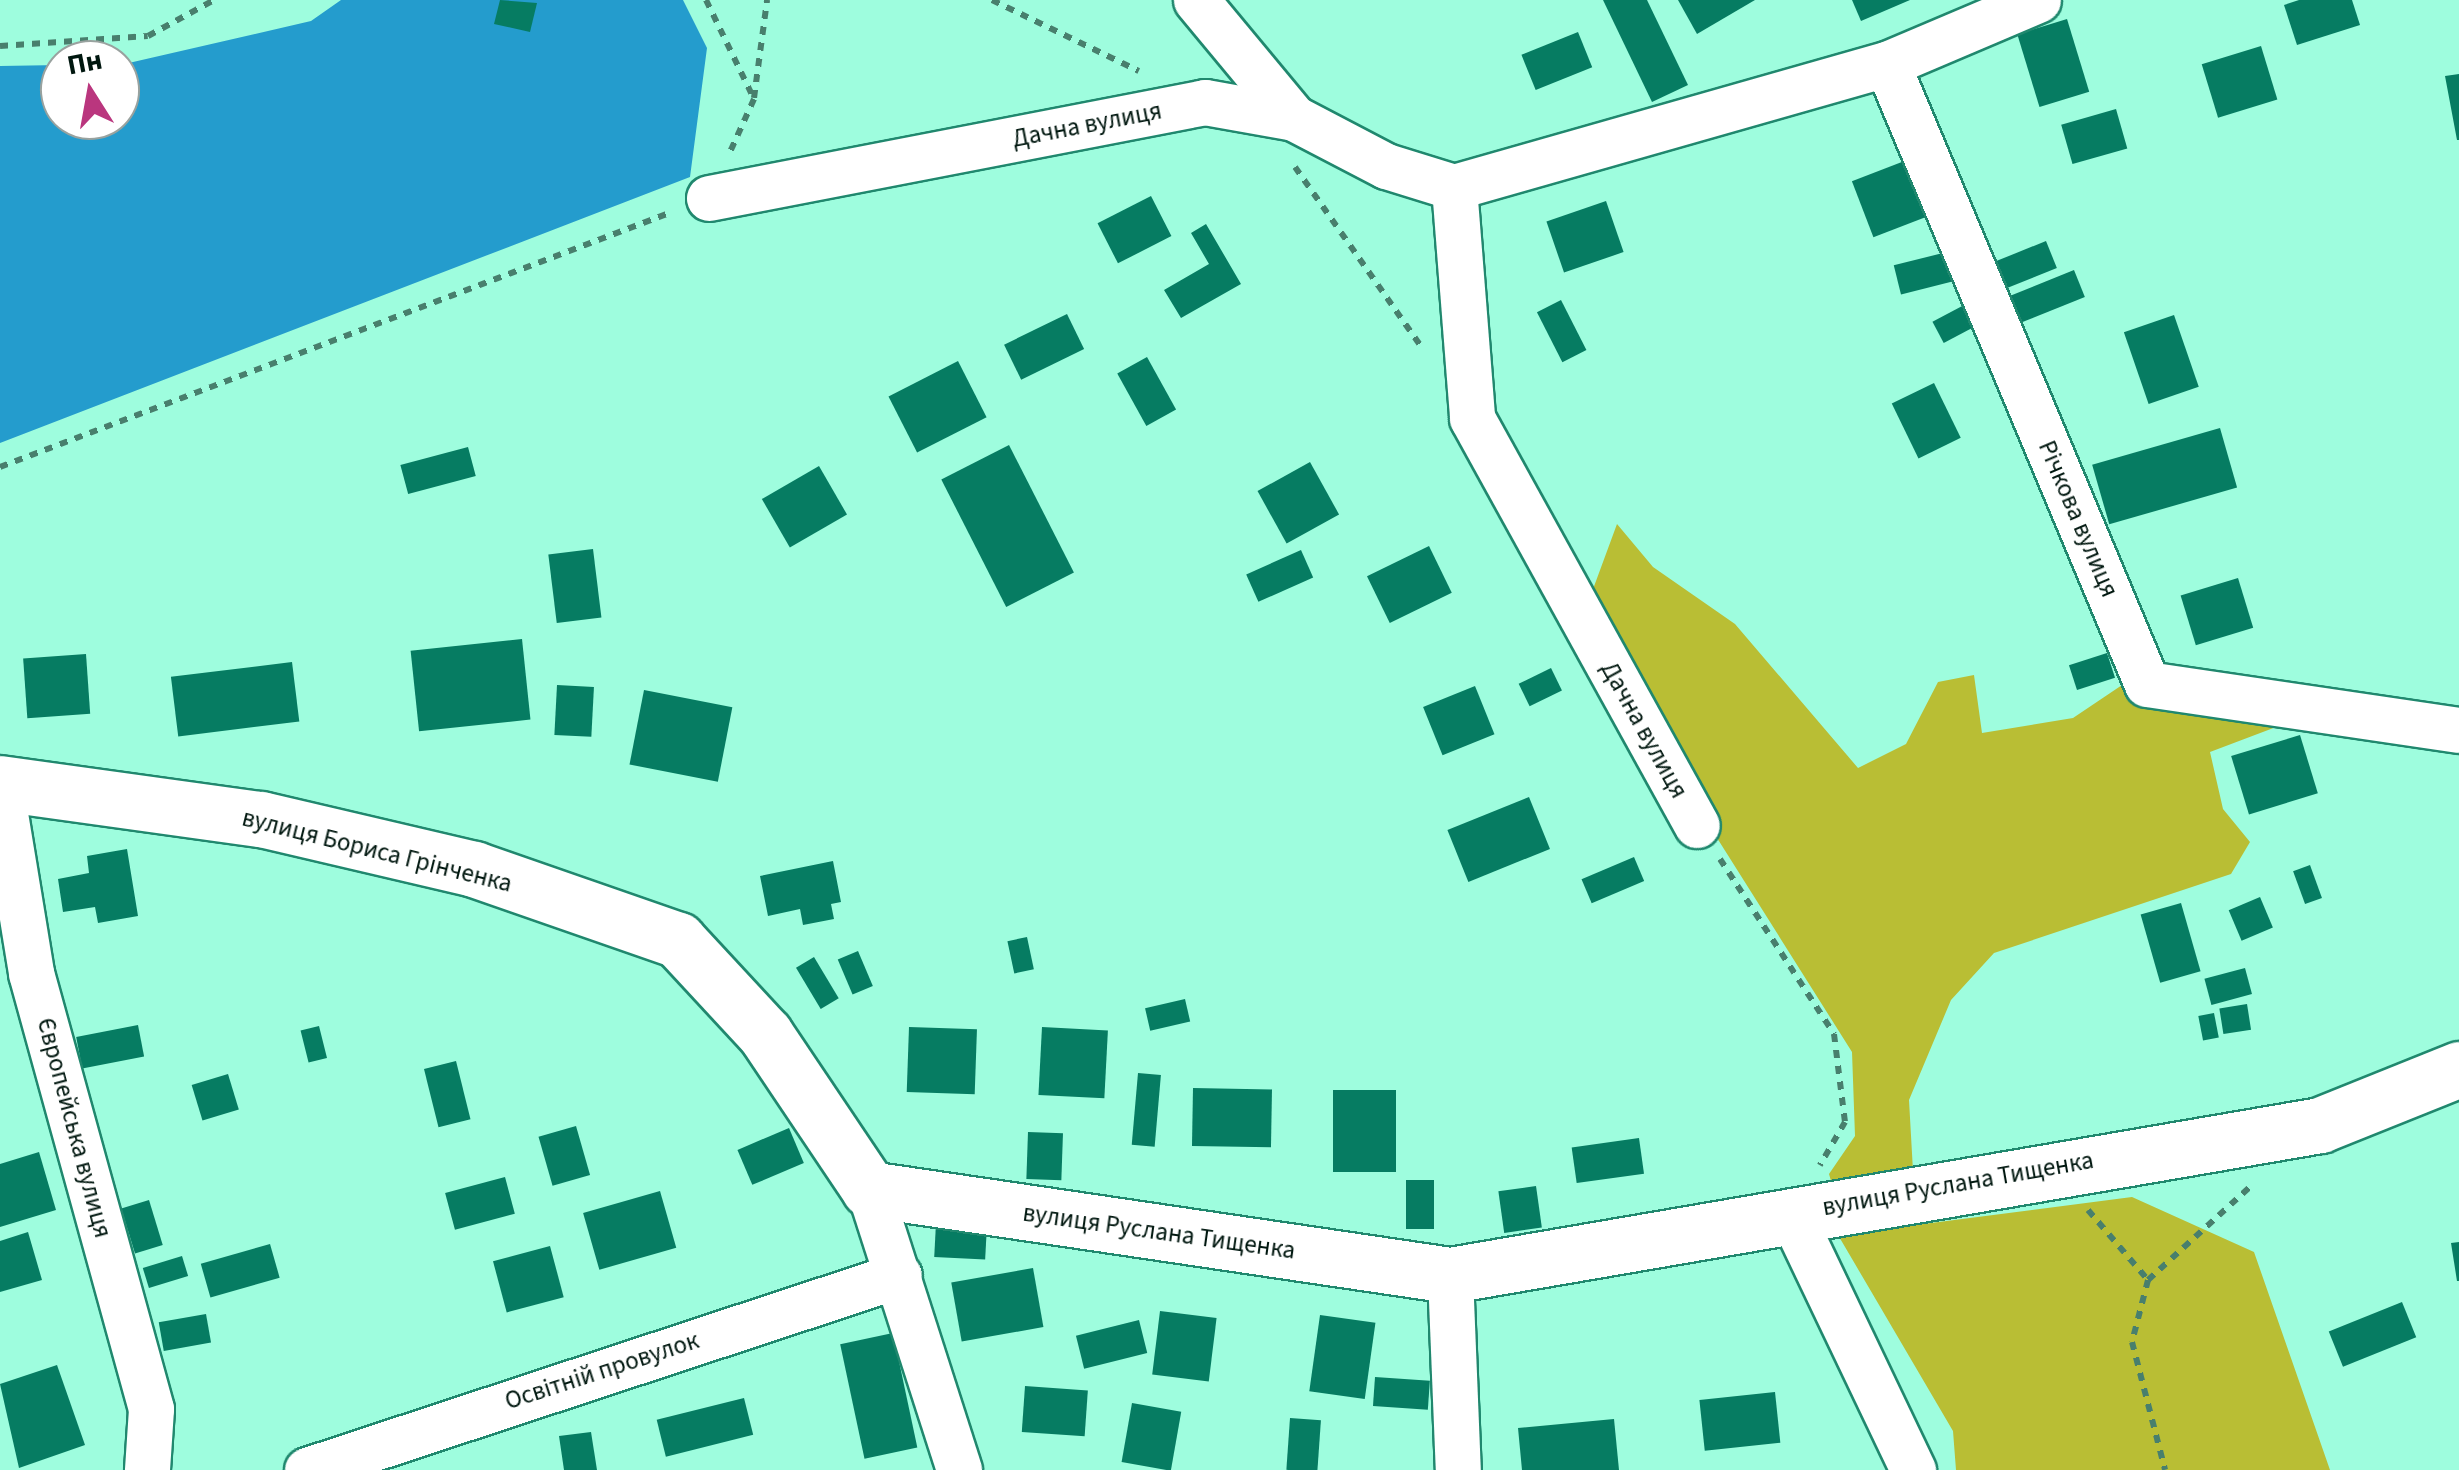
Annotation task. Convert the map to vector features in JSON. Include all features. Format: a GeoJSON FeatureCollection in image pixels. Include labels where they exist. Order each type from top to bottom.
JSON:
{"type":"FeatureCollection","features":[{"type":"Feature","properties":{"kind":"street"},"geometry":{"type":"LineString","coordinates":[[1196,0],[1275,116]]}},
{"type":"Feature","properties":{"kind":"street"},"geometry":{"type":"LineString","coordinates":[[1454,187],[1887,64],[2038,0]]}},
{"type":"Feature","properties":{"kind":"street","name":"Річкова вулиця"},"geometry":{"type":"LineString","coordinates":[[1887,64],[2147,684],[2459,730]]}},
{"type":"Feature","properties":{"kind":"street","name":"Дачна вулиця"},"geometry":{"type":"LineString","coordinates":[[708,198],[1205,102],[1275,116],[1386,166],[1454,187],[1472,418],[1697,824]]}},
{"type":"Feature","properties":{"kind":"street","name":"вулиця Бориса Грінченка"},"geometry":{"type":"LineString","coordinates":[[0,783],[261,820],[455,864],[678,940],[765,1034],[869,1189],[958,1470]]}},
{"type":"Feature","properties":{"kind":"street","name":"Європейська вулиця"},"geometry":{"type":"LineString","coordinates":[[0,783],[32,973],[151,1408],[147,1470]]}},
{"type":"Feature","properties":{"kind":"street","name":"вулиця Руслана Тищенка"},"geometry":{"type":"LineString","coordinates":[[869,1189],[1450,1275],[2050,1166],[2320,1125],[2459,1069]]}},
{"type":"Feature","properties":{"kind":"street"},"geometry":{"type":"LineString","coordinates":[[1791,1214],[1913,1470]]}},
{"type":"Feature","properties":{"kind":"street","name":"Освітній провулок"},"geometry":{"type":"LineString","coordinates":[[307,1470],[899,1275]]}},
{"type":"Feature","properties":{"kind":"street"},"geometry":{"type":"LineString","coordinates":[[1450,1275],[1458,1470]]}},
{"type":"Feature","properties":{"kind":"path"},"geometry":{"type":"LineString","coordinates":[[0,46],[148,36],[214,0]]}},
{"type":"Feature","properties":{"kind":"path"},"geometry":{"type":"LineString","coordinates":[[706,0],[754,99]]}},
{"type":"Feature","properties":{"kind":"path"},"geometry":{"type":"LineString","coordinates":[[0,467],[708,198],[754,99],[766,0]]}},
{"type":"Feature","properties":{"kind":"path"},"geometry":{"type":"LineString","coordinates":[[992,0],[1205,102]]}},
{"type":"Feature","properties":{"kind":"path"},"geometry":{"type":"LineString","coordinates":[[1275,116],[1426,354]]}},
{"type":"Feature","properties":{"kind":"path"},"geometry":{"type":"LineString","coordinates":[[1697,824],[1834,1034],[1845,1122],[1791,1214]]}},
{"type":"Feature","properties":{"kind":"path"},"geometry":{"type":"LineString","coordinates":[[2050,1166],[2148,1280]]}},
{"type":"Feature","properties":{"kind":"path"},"geometry":{"type":"LineString","coordinates":[[2165,1470],[2132,1342],[2148,1280],[2261,1177]]}},
{"type":"Feature","properties":{"kind":"shaded area"},"geometry":{"type":"Polygon","coordinates":[[[1617,524],[1653,567],[1735,624],[1858,768],[1906,744],[1938,682],[1974,675],[1982,733],[2073,718],[2134,677],[2284,724],[2210,752],[2223,809],[2250,842],[2231,874],[1994,953],[1951,1000],[1909,1100],[1913,1171],[1834,1191],[1829,1174],[1855,1136],[1852,1052],[1712,830],[1589,600],[1617,524]]]}},
{"type":"Feature","properties":{"kind":"shaded area"},"geometry":{"type":"Polygon","coordinates":[[[2132,1197],[2254,1252],[2330,1470],[1956,1470],[1953,1431],[1838,1235],[2132,1197]]]}},
{"type":"Feature","properties":{"kind":"water"},"geometry":{"type":"Polygon","coordinates":[[[341,0],[683,0],[707,48],[690,177],[0,443],[0,66],[40,65],[40,140],[140,140],[140,60],[311,21],[341,0]]]}},
{"type":"Feature","properties":{"kind":"building"},"geometry":{"type":"Polygon","coordinates":[[[500,0],[537,3],[530,32],[494,24],[500,0]]]}},
{"type":"Feature","properties":{"kind":"building"},"geometry":{"type":"Polygon","coordinates":[[[1603,0],[1647,0],[1688,85],[1652,102],[1603,0]]]}},
{"type":"Feature","properties":{"kind":"building"},"geometry":{"type":"Polygon","coordinates":[[[1678,0],[1755,0],[1697,34],[1678,0]]]}},
{"type":"Feature","properties":{"kind":"building"},"geometry":{"type":"Polygon","coordinates":[[[1852,0],[1910,0],[1861,21],[1852,0]]]}},
{"type":"Feature","properties":{"kind":"building"},"geometry":{"type":"Polygon","coordinates":[[[2299,0],[2352,0],[2360,25],[2297,45],[2284,5],[2299,0]]]}},
{"type":"Feature","properties":{"kind":"building"},"geometry":{"type":"Polygon","coordinates":[[[2067,19],[2089,92],[2039,107],[2017,34],[2067,19]]]}},
{"type":"Feature","properties":{"kind":"building"},"geometry":{"type":"Polygon","coordinates":[[[1578,32],[1592,67],[1536,90],[1521,55],[1578,32]]]}},
{"type":"Feature","properties":{"kind":"building"},"geometry":{"type":"Polygon","coordinates":[[[2261,46],[2277,100],[2218,118],[2202,64],[2261,46]]]}},
{"type":"Feature","properties":{"kind":"building"},"geometry":{"type":"Polygon","coordinates":[[[2459,74],[2459,140],[2457,140],[2445,76],[2459,74]]]}},
{"type":"Feature","properties":{"kind":"building"},"geometry":{"type":"Polygon","coordinates":[[[2116,109],[2127,148],[2073,164],[2061,125],[2116,109]]]}},
{"type":"Feature","properties":{"kind":"building"},"geometry":{"type":"Polygon","coordinates":[[[1907,160],[1929,216],[1873,237],[1852,181],[1907,160]]]}},
{"type":"Feature","properties":{"kind":"building"},"geometry":{"type":"Polygon","coordinates":[[[1151,196],[1171,236],[1118,263],[1098,223],[1151,196]]]}},
{"type":"Feature","properties":{"kind":"building"},"geometry":{"type":"Polygon","coordinates":[[[1606,201],[1624,252],[1564,273],[1546,222],[1606,201]]]}},
{"type":"Feature","properties":{"kind":"building"},"geometry":{"type":"Polygon","coordinates":[[[1206,224],[1241,284],[1181,318],[1164,290],[1209,264],[1191,233],[1206,224]]]}},
{"type":"Feature","properties":{"kind":"building"},"geometry":{"type":"Polygon","coordinates":[[[2046,241],[2057,268],[2004,289],[1993,262],[2046,241]]]}},
{"type":"Feature","properties":{"kind":"building"},"geometry":{"type":"Polygon","coordinates":[[[1951,251],[1958,280],[1901,294],[1894,265],[1951,251]]]}},
{"type":"Feature","properties":{"kind":"building"},"geometry":{"type":"Polygon","coordinates":[[[2074,270],[2085,297],[2018,324],[2007,297],[2074,270]]]}},
{"type":"Feature","properties":{"kind":"building"},"geometry":{"type":"Polygon","coordinates":[[[1561,300],[1586,350],[1562,362],[1537,312],[1561,300]]]}},
{"type":"Feature","properties":{"kind":"building"},"geometry":{"type":"Polygon","coordinates":[[[1966,304],[1977,325],[1944,343],[1932,322],[1966,304]]]}},
{"type":"Feature","properties":{"kind":"building"},"geometry":{"type":"Polygon","coordinates":[[[1067,314],[1084,349],[1021,380],[1004,345],[1067,314]]]}},
{"type":"Feature","properties":{"kind":"building"},"geometry":{"type":"Polygon","coordinates":[[[2174,315],[2199,387],[2149,404],[2124,332],[2174,315]]]}},
{"type":"Feature","properties":{"kind":"building"},"geometry":{"type":"Polygon","coordinates":[[[1147,357],[1176,409],[1146,426],[1117,373],[1147,357]]]}},
{"type":"Feature","properties":{"kind":"building"},"geometry":{"type":"Polygon","coordinates":[[[958,361],[987,417],[917,453],[889,396],[958,361]]]}},
{"type":"Feature","properties":{"kind":"building"},"geometry":{"type":"Polygon","coordinates":[[[1934,383],[1961,438],[1918,458],[1892,404],[1934,383]]]}},
{"type":"Feature","properties":{"kind":"building"},"geometry":{"type":"Polygon","coordinates":[[[2220,428],[2237,488],[2109,524],[2092,465],[2220,428]]]}},
{"type":"Feature","properties":{"kind":"building"},"geometry":{"type":"Polygon","coordinates":[[[1009,445],[1074,572],[1006,607],[941,480],[1009,445]]]}},
{"type":"Feature","properties":{"kind":"building"},"geometry":{"type":"Polygon","coordinates":[[[468,447],[476,476],[408,494],[400,465],[468,447]]]}},
{"type":"Feature","properties":{"kind":"building"},"geometry":{"type":"Polygon","coordinates":[[[1310,462],[1339,514],[1287,544],[1258,491],[1310,462]]]}},
{"type":"Feature","properties":{"kind":"building"},"geometry":{"type":"Polygon","coordinates":[[[819,466],[847,514],[790,547],[762,499],[819,466]]]}},
{"type":"Feature","properties":{"kind":"building"},"geometry":{"type":"Polygon","coordinates":[[[1429,546],[1452,593],[1390,623],[1367,576],[1429,546]]]}},
{"type":"Feature","properties":{"kind":"building"},"geometry":{"type":"Polygon","coordinates":[[[593,549],[601,617],[557,623],[548,554],[593,549]]]}},
{"type":"Feature","properties":{"kind":"building"},"geometry":{"type":"Polygon","coordinates":[[[1301,550],[1313,577],[1258,602],[1246,574],[1301,550]]]}},
{"type":"Feature","properties":{"kind":"building"},"geometry":{"type":"Polygon","coordinates":[[[2238,578],[2253,628],[2196,645],[2181,596],[2238,578]]]}},
{"type":"Feature","properties":{"kind":"building"},"geometry":{"type":"Polygon","coordinates":[[[522,639],[530,720],[419,731],[411,651],[522,639]]]}},
{"type":"Feature","properties":{"kind":"building"},"geometry":{"type":"Polygon","coordinates":[[[2107,653],[2115,678],[2077,690],[2069,665],[2107,653]]]}},
{"type":"Feature","properties":{"kind":"building"},"geometry":{"type":"Polygon","coordinates":[[[86,654],[90,714],[27,718],[23,658],[86,654]]]}},
{"type":"Feature","properties":{"kind":"building"},"geometry":{"type":"Polygon","coordinates":[[[292,662],[299,722],[178,736],[171,677],[292,662]]]}},
{"type":"Feature","properties":{"kind":"building"},"geometry":{"type":"Polygon","coordinates":[[[1551,668],[1562,690],[1530,706],[1519,684],[1551,668]]]}},
{"type":"Feature","properties":{"kind":"building"},"geometry":{"type":"Polygon","coordinates":[[[557,685],[594,687],[591,737],[554,735],[557,685]]]}},
{"type":"Feature","properties":{"kind":"building"},"geometry":{"type":"Polygon","coordinates":[[[1475,686],[1494,734],[1443,755],[1423,707],[1475,686]]]}},
{"type":"Feature","properties":{"kind":"building"},"geometry":{"type":"Polygon","coordinates":[[[644,690],[732,707],[718,782],[629,765],[644,690]]]}},
{"type":"Feature","properties":{"kind":"building"},"geometry":{"type":"Polygon","coordinates":[[[2300,735],[2318,793],[2249,814],[2231,756],[2300,735]]]}},
{"type":"Feature","properties":{"kind":"building"},"geometry":{"type":"Polygon","coordinates":[[[1529,797],[1550,849],[1468,882],[1447,830],[1529,797]]]}},
{"type":"Feature","properties":{"kind":"building"},"geometry":{"type":"Polygon","coordinates":[[[127,849],[138,916],[98,923],[95,907],[63,912],[58,879],[89,873],[87,856],[127,849]]]}},
{"type":"Feature","properties":{"kind":"building"},"geometry":{"type":"Polygon","coordinates":[[[1634,857],[1644,881],[1592,903],[1582,879],[1634,857]]]}},
{"type":"Feature","properties":{"kind":"building"},"geometry":{"type":"Polygon","coordinates":[[[833,861],[841,902],[831,904],[834,919],[803,925],[800,909],[768,916],[760,876],[833,861]]]}},
{"type":"Feature","properties":{"kind":"building"},"geometry":{"type":"Polygon","coordinates":[[[2310,865],[2322,898],[2305,904],[2293,871],[2310,865]]]}},
{"type":"Feature","properties":{"kind":"building"},"geometry":{"type":"Polygon","coordinates":[[[2260,897],[2273,927],[2242,941],[2229,910],[2260,897]]]}},
{"type":"Feature","properties":{"kind":"building"},"geometry":{"type":"Polygon","coordinates":[[[2181,903],[2201,971],[2160,983],[2141,915],[2181,903]]]}},
{"type":"Feature","properties":{"kind":"building"},"geometry":{"type":"Polygon","coordinates":[[[1027,937],[1034,969],[1014,973],[1007,941],[1027,937]]]}},
{"type":"Feature","properties":{"kind":"building"},"geometry":{"type":"Polygon","coordinates":[[[858,951],[873,986],[853,995],[838,960],[858,951]]]}},
{"type":"Feature","properties":{"kind":"building"},"geometry":{"type":"Polygon","coordinates":[[[814,957],[839,998],[821,1009],[796,968],[814,957]]]}},
{"type":"Feature","properties":{"kind":"building"},"geometry":{"type":"Polygon","coordinates":[[[2245,968],[2252,994],[2211,1005],[2204,979],[2245,968]]]}},
{"type":"Feature","properties":{"kind":"building"},"geometry":{"type":"Polygon","coordinates":[[[1185,999],[1190,1021],[1150,1031],[1145,1008],[1185,999]]]}},
{"type":"Feature","properties":{"kind":"building"},"geometry":{"type":"Polygon","coordinates":[[[2247,1004],[2251,1030],[2223,1034],[2219,1008],[2247,1004]]]}},
{"type":"Feature","properties":{"kind":"building"},"geometry":{"type":"Polygon","coordinates":[[[2214,1013],[2219,1038],[2203,1041],[2198,1016],[2214,1013]]]}},
{"type":"Feature","properties":{"kind":"building"},"geometry":{"type":"Polygon","coordinates":[[[138,1025],[144,1056],[82,1068],[76,1037],[138,1025]]]}},
{"type":"Feature","properties":{"kind":"building"},"geometry":{"type":"Polygon","coordinates":[[[319,1026],[327,1058],[309,1063],[301,1031],[319,1026]]]}},
{"type":"Feature","properties":{"kind":"building"},"geometry":{"type":"Polygon","coordinates":[[[909,1027],[977,1029],[975,1094],[907,1092],[909,1027]]]}},
{"type":"Feature","properties":{"kind":"building"},"geometry":{"type":"Polygon","coordinates":[[[1042,1027],[1108,1030],[1104,1098],[1038,1095],[1042,1027]]]}},
{"type":"Feature","properties":{"kind":"building"},"geometry":{"type":"Polygon","coordinates":[[[456,1061],[471,1119],[438,1127],[424,1069],[456,1061]]]}},
{"type":"Feature","properties":{"kind":"building"},"geometry":{"type":"Polygon","coordinates":[[[1138,1073],[1161,1075],[1155,1147],[1132,1145],[1138,1073]]]}},
{"type":"Feature","properties":{"kind":"building"},"geometry":{"type":"Polygon","coordinates":[[[228,1074],[239,1109],[202,1120],[192,1085],[228,1074]]]}},
{"type":"Feature","properties":{"kind":"building"},"geometry":{"type":"Polygon","coordinates":[[[1193,1088],[1272,1089],[1271,1147],[1192,1146],[1193,1088]]]}},
{"type":"Feature","properties":{"kind":"building"},"geometry":{"type":"Polygon","coordinates":[[[1333,1090],[1396,1090],[1396,1172],[1333,1172],[1333,1090]]]}},
{"type":"Feature","properties":{"kind":"building"},"geometry":{"type":"Polygon","coordinates":[[[576,1126],[590,1175],[553,1186],[539,1137],[576,1126]]]}},
{"type":"Feature","properties":{"kind":"building"},"geometry":{"type":"Polygon","coordinates":[[[789,1128],[804,1163],[752,1185],[737,1150],[789,1128]]]}},
{"type":"Feature","properties":{"kind":"building"},"geometry":{"type":"Polygon","coordinates":[[[1028,1132],[1063,1133],[1061,1180],[1026,1179],[1028,1132]]]}},
{"type":"Feature","properties":{"kind":"building"},"geometry":{"type":"Polygon","coordinates":[[[1639,1138],[1644,1174],[1577,1183],[1572,1147],[1639,1138]]]}},
{"type":"Feature","properties":{"kind":"building"},"geometry":{"type":"Polygon","coordinates":[[[39,1152],[56,1210],[0,1227],[0,1164],[39,1152]]]}},
{"type":"Feature","properties":{"kind":"building"},"geometry":{"type":"Polygon","coordinates":[[[505,1177],[515,1214],[455,1230],[445,1193],[505,1177]]]}},
{"type":"Feature","properties":{"kind":"building"},"geometry":{"type":"Polygon","coordinates":[[[1406,1180],[1434,1180],[1434,1229],[1406,1229],[1406,1180]]]}},
{"type":"Feature","properties":{"kind":"building"},"geometry":{"type":"Polygon","coordinates":[[[1536,1186],[1542,1228],[1504,1233],[1498,1191],[1536,1186]]]}},
{"type":"Feature","properties":{"kind":"building"},"geometry":{"type":"Polygon","coordinates":[[[660,1191],[676,1248],[599,1270],[583,1213],[660,1191]]]}},
{"type":"Feature","properties":{"kind":"building"},"geometry":{"type":"Polygon","coordinates":[[[149,1200],[163,1245],[135,1253],[121,1208],[149,1200]]]}},
{"type":"Feature","properties":{"kind":"building"},"geometry":{"type":"Polygon","coordinates":[[[936,1223],[987,1226],[985,1260],[934,1257],[936,1223]]]}},
{"type":"Feature","properties":{"kind":"building"},"geometry":{"type":"Polygon","coordinates":[[[28,1232],[42,1280],[0,1292],[0,1241],[28,1232]]]}},
{"type":"Feature","properties":{"kind":"building"},"geometry":{"type":"Polygon","coordinates":[[[2459,1242],[2459,1281],[2457,1281],[2451,1243],[2459,1242]]]}},
{"type":"Feature","properties":{"kind":"building"},"geometry":{"type":"Polygon","coordinates":[[[270,1244],[280,1278],[210,1297],[201,1264],[270,1244]]]}},
{"type":"Feature","properties":{"kind":"building"},"geometry":{"type":"Polygon","coordinates":[[[550,1246],[564,1297],[507,1312],[493,1261],[550,1246]]]}},
{"type":"Feature","properties":{"kind":"building"},"geometry":{"type":"Polygon","coordinates":[[[182,1256],[188,1276],[149,1288],[143,1268],[182,1256]]]}},
{"type":"Feature","properties":{"kind":"building"},"geometry":{"type":"Polygon","coordinates":[[[1033,1268],[1043,1327],[962,1342],[951,1282],[1033,1268]]]}},
{"type":"Feature","properties":{"kind":"building"},"geometry":{"type":"Polygon","coordinates":[[[2402,1302],[2416,1337],[2343,1367],[2329,1332],[2402,1302]]]}},
{"type":"Feature","properties":{"kind":"building"},"geometry":{"type":"Polygon","coordinates":[[[1160,1311],[1217,1318],[1209,1381],[1152,1375],[1160,1311]]]}},
{"type":"Feature","properties":{"kind":"building"},"geometry":{"type":"Polygon","coordinates":[[[206,1314],[211,1343],[164,1351],[159,1322],[206,1314]]]}},
{"type":"Feature","properties":{"kind":"building"},"geometry":{"type":"Polygon","coordinates":[[[1320,1315],[1375,1323],[1365,1399],[1309,1391],[1320,1315]]]}},
{"type":"Feature","properties":{"kind":"building"},"geometry":{"type":"Polygon","coordinates":[[[1139,1320],[1147,1353],[1084,1369],[1076,1336],[1139,1320]]]}},
{"type":"Feature","properties":{"kind":"building"},"geometry":{"type":"Polygon","coordinates":[[[893,1333],[917,1447],[865,1459],[840,1344],[893,1333]]]}},
{"type":"Feature","properties":{"kind":"building"},"geometry":{"type":"Polygon","coordinates":[[[57,1365],[85,1445],[19,1468],[0,1384],[57,1365]]]}},
{"type":"Feature","properties":{"kind":"building"},"geometry":{"type":"Polygon","coordinates":[[[1375,1377],[1430,1381],[1428,1410],[1373,1406],[1375,1377]]]}},
{"type":"Feature","properties":{"kind":"building"},"geometry":{"type":"Polygon","coordinates":[[[1025,1386],[1088,1390],[1085,1436],[1022,1432],[1025,1386]]]}},
{"type":"Feature","properties":{"kind":"building"},"geometry":{"type":"Polygon","coordinates":[[[1775,1392],[1780,1443],[1705,1451],[1699,1400],[1775,1392]]]}},
{"type":"Feature","properties":{"kind":"building"},"geometry":{"type":"Polygon","coordinates":[[[744,1398],[753,1435],[666,1457],[657,1420],[744,1398]]]}},
{"type":"Feature","properties":{"kind":"building"},"geometry":{"type":"Polygon","coordinates":[[[1132,1403],[1181,1412],[1171,1470],[1122,1462],[1132,1403]]]}},
{"type":"Feature","properties":{"kind":"building"},"geometry":{"type":"Polygon","coordinates":[[[1290,1418],[1321,1420],[1317,1470],[1286,1470],[1290,1418]]]}},
{"type":"Feature","properties":{"kind":"building"},"geometry":{"type":"Polygon","coordinates":[[[1614,1419],[1619,1470],[1522,1470],[1518,1428],[1614,1419]]]}},
{"type":"Feature","properties":{"kind":"building"},"geometry":{"type":"Polygon","coordinates":[[[591,1432],[597,1470],[564,1470],[559,1436],[591,1432]]]}}]}
